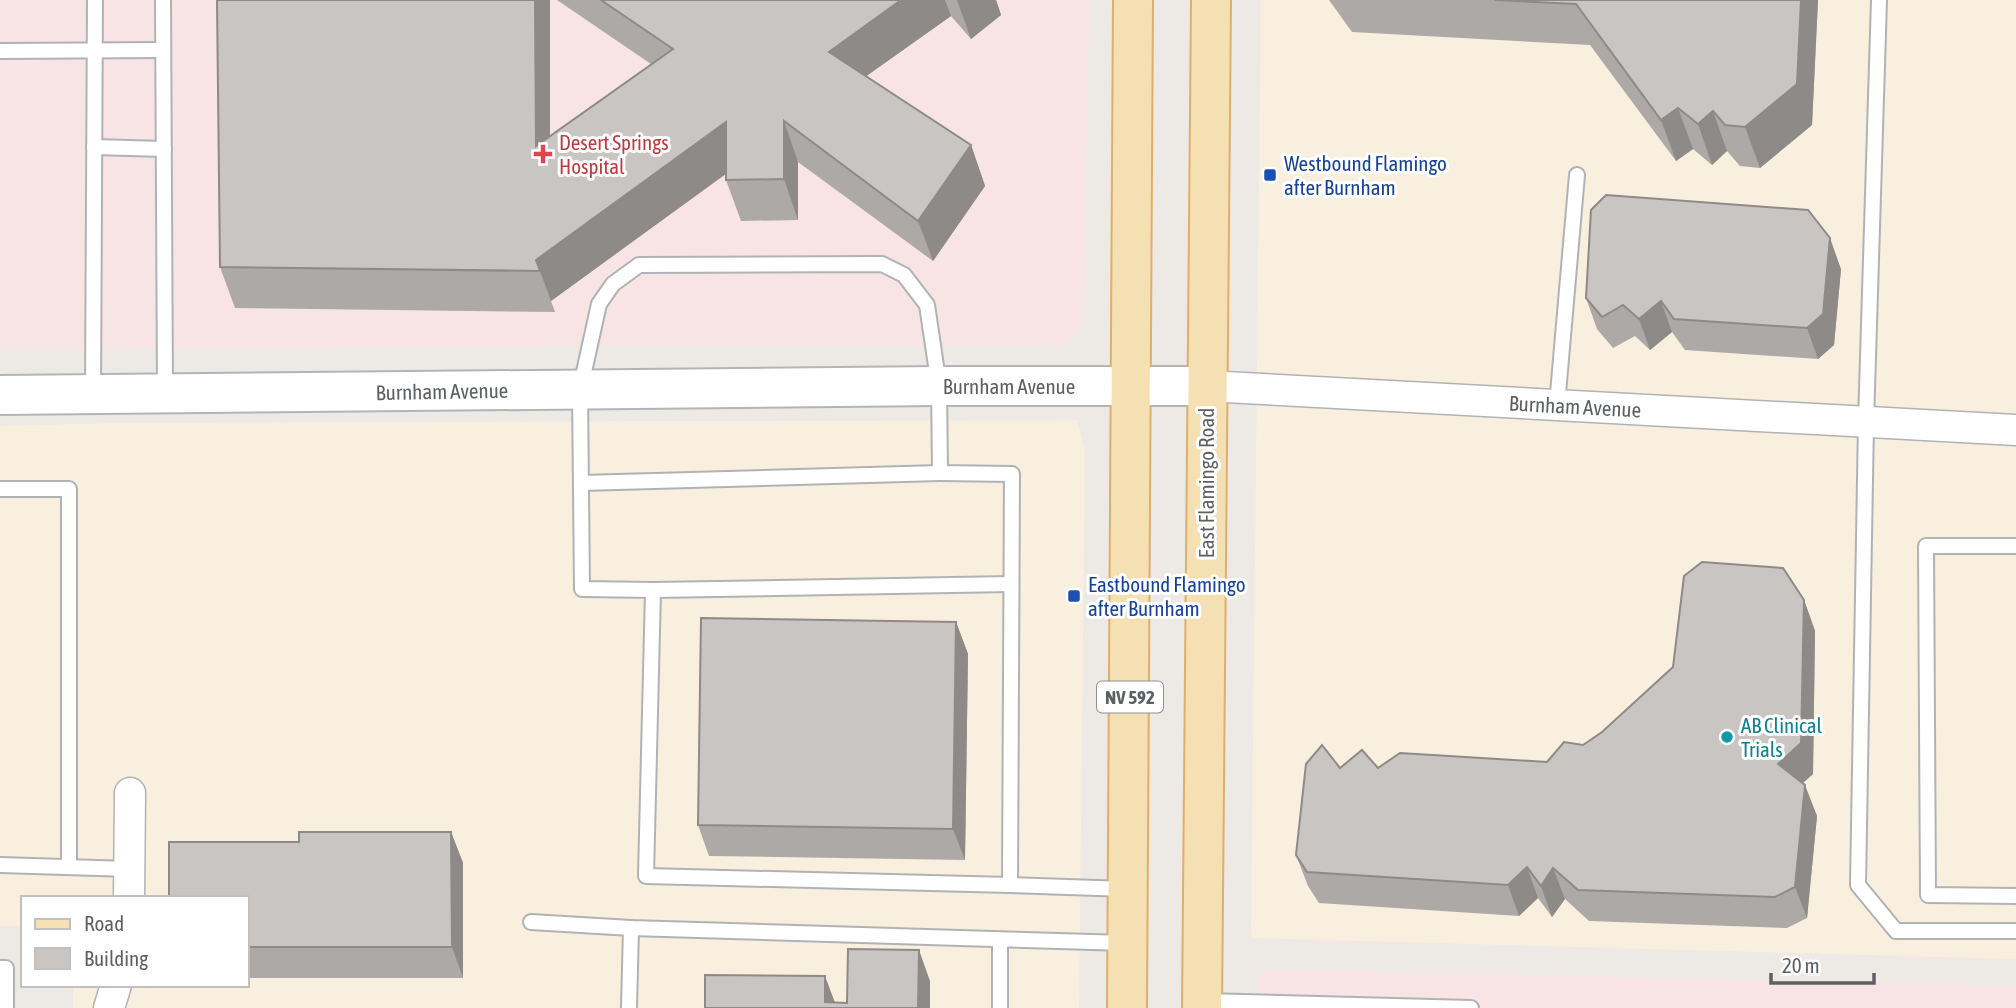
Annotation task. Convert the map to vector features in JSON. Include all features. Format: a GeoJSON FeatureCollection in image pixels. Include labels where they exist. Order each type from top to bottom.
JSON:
{"type":"FeatureCollection","features":[{"type":"Feature","properties":{"kind":"main road","name":"NV 592"},"geometry":{"type":"LineString","coordinates":[[1127,1008],[1133,0]]}},
{"type":"Feature","properties":{"kind":"main road","name":"East Flamingo Road"},"geometry":{"type":"LineString","coordinates":[[1202,1004],[1211,0]]}},
{"type":"Feature","properties":{"kind":"street","name":"Burnham Avenue"},"geometry":{"type":"LineString","coordinates":[[0,395],[1207,386],[2016,430]]}},
{"type":"Feature","properties":{"kind":"street"},"geometry":{"type":"LineString","coordinates":[[130,793],[130,883]]}},
{"type":"Feature","properties":{"kind":"street"},"geometry":{"type":"LineString","coordinates":[[110,1008],[115,987]]}},
{"type":"Feature","properties":{"kind":"lane"},"geometry":{"type":"LineString","coordinates":[[93,395],[95,0]]}},
{"type":"Feature","properties":{"kind":"lane"},"geometry":{"type":"LineString","coordinates":[[163,0],[165,394]]}},
{"type":"Feature","properties":{"kind":"lane"},"geometry":{"type":"LineString","coordinates":[[1879,0],[1866,422],[1858,885],[1896,931],[2016,931]]}},
{"type":"Feature","properties":{"kind":"lane"},"geometry":{"type":"LineString","coordinates":[[0,51],[163,50]]}},
{"type":"Feature","properties":{"kind":"lane"},"geometry":{"type":"LineString","coordinates":[[94,147],[164,149]]}},
{"type":"Feature","properties":{"kind":"lane"},"geometry":{"type":"LineString","coordinates":[[1557,405],[1577,175]]}},
{"type":"Feature","properties":{"kind":"lane"},"geometry":{"type":"LineString","coordinates":[[940,473],[939,386],[927,305],[904,275],[882,264],[639,265],[613,284],[599,304],[580,390],[582,589],[1011,584]]}},
{"type":"Feature","properties":{"kind":"lane"},"geometry":{"type":"LineString","coordinates":[[581,483],[940,473],[1012,474],[1010,885]]}},
{"type":"Feature","properties":{"kind":"lane"},"geometry":{"type":"LineString","coordinates":[[0,489],[69,488],[69,867]]}},
{"type":"Feature","properties":{"kind":"lane"},"geometry":{"type":"LineString","coordinates":[[2016,546],[1926,546],[1928,895],[2016,896]]}},
{"type":"Feature","properties":{"kind":"lane"},"geometry":{"type":"LineString","coordinates":[[653,590],[646,876],[1128,889]]}},
{"type":"Feature","properties":{"kind":"lane"},"geometry":{"type":"LineString","coordinates":[[0,866],[69,867],[130,883]]}},
{"type":"Feature","properties":{"kind":"lane"},"geometry":{"type":"LineString","coordinates":[[531,922],[1000,941],[1128,943]]}},
{"type":"Feature","properties":{"kind":"lane"},"geometry":{"type":"LineString","coordinates":[[629,1008],[631,928]]}},
{"type":"Feature","properties":{"kind":"lane"},"geometry":{"type":"LineString","coordinates":[[1000,941],[1000,1008]]}},
{"type":"Feature","properties":{"kind":"lane"},"geometry":{"type":"LineString","coordinates":[[0,968],[6,968],[6,1008]]}},
{"type":"Feature","properties":{"kind":"lane"},"geometry":{"type":"LineString","coordinates":[[1202,1004],[1471,1008]]}},
{"type":"Feature","properties":{"kind":"shaded area","name":"Desert Springs Hospital"},"geometry":{"type":"Polygon","coordinates":[[[0,0],[1089,0],[1084,308],[1078,332],[1062,345],[0,349],[0,0]]]}},
{"type":"Feature","properties":{"kind":"shaded area"},"geometry":{"type":"Polygon","coordinates":[[[1261,0],[2016,0],[2016,959],[1251,938],[1261,0]]]}},
{"type":"Feature","properties":{"kind":"shaded area"},"geometry":{"type":"Polygon","coordinates":[[[1077,420],[1085,451],[1079,1008],[73,1008],[73,987],[248,987],[248,896],[21,896],[21,926],[0,926],[0,426],[121,423],[1077,420]]]}},
{"type":"Feature","properties":{"kind":"shaded area"},"geometry":{"type":"Polygon","coordinates":[[[1260,969],[2016,986],[2016,1008],[1259,1008],[1260,969]]]}},
{"type":"Feature","properties":{"kind":"building"},"geometry":{"type":"Polygon","coordinates":[[[217,0],[535,0],[536,146],[673,49],[601,0],[901,0],[829,52],[971,145],[918,221],[784,121],[784,179],[726,180],[726,122],[536,260],[540,271],[220,267],[217,0]]]}},
{"type":"Feature","properties":{"kind":"building"},"geometry":{"type":"Polygon","coordinates":[[[1495,0],[1801,0],[1797,84],[1745,127],[1725,125],[1713,111],[1698,124],[1678,108],[1661,120],[1576,4],[1495,0]]]}},
{"type":"Feature","properties":{"kind":"building"},"geometry":{"type":"Polygon","coordinates":[[[1606,195],[1808,210],[1830,238],[1823,314],[1807,328],[1674,319],[1661,301],[1639,319],[1623,305],[1602,317],[1586,298],[1591,210],[1606,195]]]}},
{"type":"Feature","properties":{"kind":"building","name":"AB Clinical Trials"},"geometry":{"type":"Polygon","coordinates":[[[1702,562],[1783,568],[1804,600],[1801,743],[1778,764],[1805,785],[1795,887],[1775,897],[1578,890],[1553,868],[1541,886],[1527,867],[1508,885],[1307,872],[1296,855],[1306,764],[1322,745],[1340,768],[1362,750],[1378,768],[1400,753],[1547,762],[1564,742],[1583,745],[1602,732],[1673,667],[1684,576],[1702,562]]]}},
{"type":"Feature","properties":{"kind":"building"},"geometry":{"type":"Polygon","coordinates":[[[701,618],[956,622],[953,829],[698,825],[701,618]]]}},
{"type":"Feature","properties":{"kind":"building"},"geometry":{"type":"Polygon","coordinates":[[[299,832],[451,832],[452,947],[248,947],[248,896],[169,896],[169,842],[299,842],[299,832]]]}},
{"type":"Feature","properties":{"kind":"building"},"geometry":{"type":"Polygon","coordinates":[[[848,949],[919,950],[918,1008],[705,1008],[705,975],[825,976],[825,1002],[847,1003],[848,949]]]}},
{"type":"Feature","properties":{"kind":"place","name":"Desert Springs Hospital"},"geometry":{"type":"Point","coordinates":[543,154]}},
{"type":"Feature","properties":{"kind":"place","name":"Westbound Flamingo after Burnham"},"geometry":{"type":"Point","coordinates":[1270,175]}},
{"type":"Feature","properties":{"kind":"place","name":"Eastbound Flamingo after Burnham"},"geometry":{"type":"Point","coordinates":[1074,596]}},
{"type":"Feature","properties":{"kind":"place","name":"AB Clinical Trials"},"geometry":{"type":"Point","coordinates":[1727,737]}}]}
